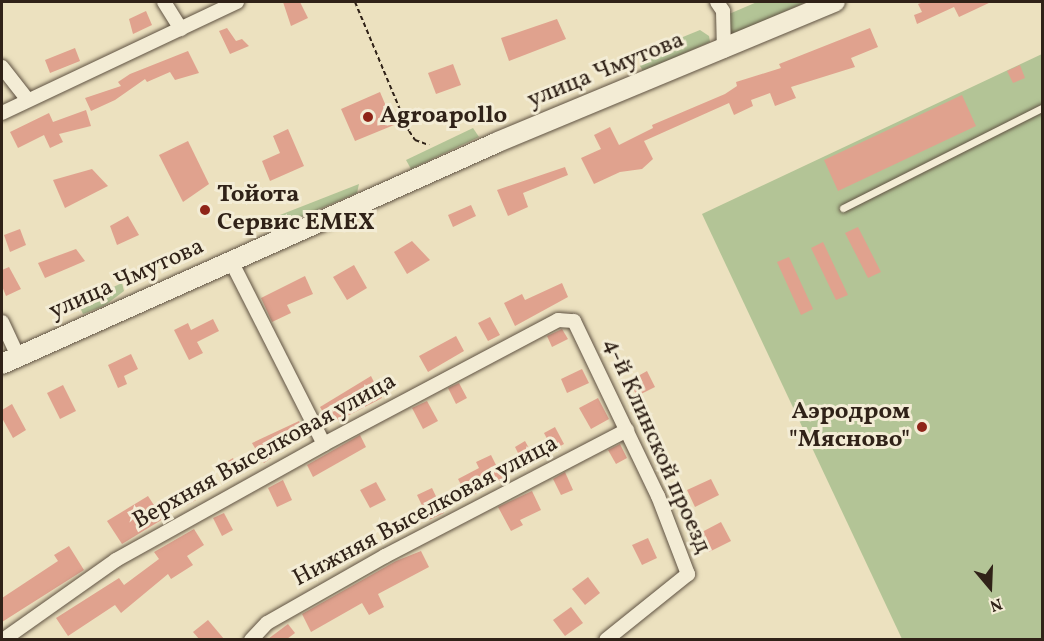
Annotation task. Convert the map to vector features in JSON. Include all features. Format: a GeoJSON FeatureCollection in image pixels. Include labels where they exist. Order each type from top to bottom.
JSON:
{"type":"FeatureCollection","features":[{"type":"Feature","properties":{"kind":"main road","name":"улица Чмутова"},"geometry":{"type":"LineString","coordinates":[[10,360],[498,142],[724,51],[836,2]]}},
{"type":"Feature","properties":{"kind":"street"},"geometry":{"type":"LineString","coordinates":[[164,2],[181,29]]}},
{"type":"Feature","properties":{"kind":"street"},"geometry":{"type":"LineString","coordinates":[[2,113],[27,99],[237,2]]}},
{"type":"Feature","properties":{"kind":"street"},"geometry":{"type":"LineString","coordinates":[[717,2],[723,12],[724,51]]}},
{"type":"Feature","properties":{"kind":"street"},"geometry":{"type":"LineString","coordinates":[[2,68],[27,99]]}},
{"type":"Feature","properties":{"kind":"street"},"geometry":{"type":"LineString","coordinates":[[231,261],[324,444]]}},
{"type":"Feature","properties":{"kind":"street","name":"Верхняя Выселковая улица"},"geometry":{"type":"LineString","coordinates":[[3,639],[116,560],[324,444],[558,320]]}},
{"type":"Feature","properties":{"kind":"street","name":"4-й Клинской проезд"},"geometry":{"type":"LineString","coordinates":[[558,320],[574,321],[627,430],[688,574],[606,639]]}},
{"type":"Feature","properties":{"kind":"street"},"geometry":{"type":"LineString","coordinates":[[2,322],[10,360]]}},
{"type":"Feature","properties":{"kind":"street","name":"Нижняя Выселковая улица"},"geometry":{"type":"LineString","coordinates":[[251,639],[267,623],[385,556],[627,430]]}},
{"type":"Feature","properties":{"kind":"lane"},"geometry":{"type":"LineString","coordinates":[[843,208],[1042,108]]}},
{"type":"Feature","properties":{"kind":"path"},"geometry":{"type":"LineString","coordinates":[[355,2],[409,131],[415,140],[429,145]]}},
{"type":"Feature","properties":{"kind":"green space"},"geometry":{"type":"Polygon","coordinates":[[[757,2],[804,3],[729,36],[729,14],[757,2]]]}},
{"type":"Feature","properties":{"kind":"green space"},"geometry":{"type":"Polygon","coordinates":[[[700,30],[709,36],[710,42],[643,71],[640,66],[651,50],[700,30]]]}},
{"type":"Feature","properties":{"kind":"green space","name":"Аэродром \"Мясново\""},"geometry":{"type":"Polygon","coordinates":[[[1042,54],[1042,639],[902,639],[702,214],[1042,54]]]}},
{"type":"Feature","properties":{"kind":"green space"},"geometry":{"type":"Polygon","coordinates":[[[473,128],[479,137],[411,169],[406,160],[473,128]]]}},
{"type":"Feature","properties":{"kind":"green space"},"geometry":{"type":"Polygon","coordinates":[[[359,184],[357,193],[285,224],[280,215],[359,184]]]}},
{"type":"Feature","properties":{"kind":"green space"},"geometry":{"type":"Polygon","coordinates":[[[122,283],[124,291],[104,306],[83,314],[78,303],[122,283]]]}},
{"type":"Feature","properties":{"kind":"building"},"geometry":{"type":"Polygon","coordinates":[[[283,2],[300,2],[308,18],[291,26],[283,2]]]}},
{"type":"Feature","properties":{"kind":"building"},"geometry":{"type":"Polygon","coordinates":[[[924,2],[991,2],[959,17],[954,7],[917,24],[914,15],[922,12],[918,4],[924,2]]]}},
{"type":"Feature","properties":{"kind":"building"},"geometry":{"type":"Polygon","coordinates":[[[146,11],[152,25],[133,34],[129,19],[146,11]]]}},
{"type":"Feature","properties":{"kind":"building"},"geometry":{"type":"Polygon","coordinates":[[[557,19],[566,39],[509,61],[501,38],[557,19]]]}},
{"type":"Feature","properties":{"kind":"building"},"geometry":{"type":"Polygon","coordinates":[[[227,28],[236,41],[242,39],[249,46],[230,54],[219,31],[227,28]]]}},
{"type":"Feature","properties":{"kind":"building"},"geometry":{"type":"Polygon","coordinates":[[[870,28],[878,47],[851,58],[855,67],[791,87],[796,98],[775,106],[770,93],[751,100],[753,106],[734,115],[729,103],[644,141],[653,159],[642,169],[620,172],[594,184],[581,158],[601,149],[594,135],[610,127],[619,145],[653,128],[652,125],[725,94],[737,86],[736,82],[781,68],[779,64],[870,28]]]}},
{"type":"Feature","properties":{"kind":"building"},"geometry":{"type":"Polygon","coordinates":[[[75,48],[80,61],[50,73],[45,60],[75,48]]]}},
{"type":"Feature","properties":{"kind":"building"},"geometry":{"type":"Polygon","coordinates":[[[188,51],[199,73],[175,80],[170,72],[147,82],[145,79],[115,100],[91,111],[85,98],[121,86],[118,82],[130,74],[188,51]]]}},
{"type":"Feature","properties":{"kind":"building"},"geometry":{"type":"Polygon","coordinates":[[[453,64],[461,85],[436,94],[428,73],[453,64]]]}},
{"type":"Feature","properties":{"kind":"building"},"geometry":{"type":"Polygon","coordinates":[[[1020,65],[1025,78],[1013,83],[1007,71],[1020,65]]]}},
{"type":"Feature","properties":{"kind":"building","name":"Agroapollo"},"geometry":{"type":"Polygon","coordinates":[[[380,92],[394,125],[355,141],[341,109],[380,92]]]}},
{"type":"Feature","properties":{"kind":"building"},"geometry":{"type":"Polygon","coordinates":[[[962,95],[976,126],[838,191],[824,160],[962,95]]]}},
{"type":"Feature","properties":{"kind":"building"},"geometry":{"type":"Polygon","coordinates":[[[86,110],[91,126],[59,134],[63,142],[50,148],[44,135],[18,148],[10,132],[49,113],[53,122],[86,110]]]}},
{"type":"Feature","properties":{"kind":"building"},"geometry":{"type":"Polygon","coordinates":[[[288,129],[304,166],[270,181],[262,161],[280,153],[273,136],[288,129]]]}},
{"type":"Feature","properties":{"kind":"building"},"geometry":{"type":"Polygon","coordinates":[[[188,141],[209,184],[183,202],[159,155],[188,141]]]}},
{"type":"Feature","properties":{"kind":"building"},"geometry":{"type":"Polygon","coordinates":[[[565,167],[568,175],[523,193],[528,207],[508,216],[497,190],[565,167]]]}},
{"type":"Feature","properties":{"kind":"building"},"geometry":{"type":"Polygon","coordinates":[[[92,169],[108,186],[65,208],[53,180],[92,169]]]}},
{"type":"Feature","properties":{"kind":"building"},"geometry":{"type":"Polygon","coordinates":[[[471,205],[476,216],[453,227],[448,215],[471,205]]]}},
{"type":"Feature","properties":{"kind":"building"},"geometry":{"type":"Polygon","coordinates":[[[128,216],[139,235],[117,245],[110,226],[128,216]]]}},
{"type":"Feature","properties":{"kind":"building"},"geometry":{"type":"Polygon","coordinates":[[[858,227],[881,272],[868,278],[845,233],[858,227]]]}},
{"type":"Feature","properties":{"kind":"building"},"geometry":{"type":"Polygon","coordinates":[[[20,229],[26,245],[10,252],[4,235],[20,229]]]}},
{"type":"Feature","properties":{"kind":"building"},"geometry":{"type":"Polygon","coordinates":[[[412,241],[430,260],[407,274],[394,252],[412,241]]]}},
{"type":"Feature","properties":{"kind":"building"},"geometry":{"type":"Polygon","coordinates":[[[823,242],[848,295],[836,300],[811,248],[823,242]]]}},
{"type":"Feature","properties":{"kind":"building"},"geometry":{"type":"Polygon","coordinates":[[[76,249],[85,261],[45,278],[38,263],[76,249]]]}},
{"type":"Feature","properties":{"kind":"building"},"geometry":{"type":"Polygon","coordinates":[[[789,257],[813,309],[801,315],[777,262],[789,257]]]}},
{"type":"Feature","properties":{"kind":"building"},"geometry":{"type":"Polygon","coordinates":[[[354,265],[367,288],[347,300],[333,277],[354,265]]]}},
{"type":"Feature","properties":{"kind":"building"},"geometry":{"type":"Polygon","coordinates":[[[9,267],[21,289],[6,296],[2,286],[2,270],[9,267]]]}},
{"type":"Feature","properties":{"kind":"building"},"geometry":{"type":"Polygon","coordinates":[[[305,276],[313,294],[287,305],[291,313],[272,322],[261,298],[305,276]]]}},
{"type":"Feature","properties":{"kind":"building"},"geometry":{"type":"Polygon","coordinates":[[[562,283],[568,297],[515,326],[504,303],[522,294],[525,300],[562,283]]]}},
{"type":"Feature","properties":{"kind":"building"},"geometry":{"type":"Polygon","coordinates":[[[490,317],[500,335],[488,341],[478,323],[490,317]]]}},
{"type":"Feature","properties":{"kind":"building"},"geometry":{"type":"Polygon","coordinates":[[[213,319],[219,331],[197,342],[203,353],[189,360],[174,330],[188,323],[191,330],[213,319]]]}},
{"type":"Feature","properties":{"kind":"building"},"geometry":{"type":"Polygon","coordinates":[[[562,329],[568,339],[552,347],[547,336],[562,329]]]}},
{"type":"Feature","properties":{"kind":"building"},"geometry":{"type":"Polygon","coordinates":[[[456,336],[464,351],[428,372],[419,356],[456,336]]]}},
{"type":"Feature","properties":{"kind":"building"},"geometry":{"type":"Polygon","coordinates":[[[131,354],[138,369],[124,376],[127,384],[118,388],[108,365],[131,354]]]}},
{"type":"Feature","properties":{"kind":"building"},"geometry":{"type":"Polygon","coordinates":[[[582,369],[589,383],[567,393],[561,379],[582,369]]]}},
{"type":"Feature","properties":{"kind":"building"},"geometry":{"type":"Polygon","coordinates":[[[647,371],[655,387],[637,396],[629,381],[647,371]]]}},
{"type":"Feature","properties":{"kind":"building"},"geometry":{"type":"Polygon","coordinates":[[[371,376],[382,398],[330,425],[320,407],[371,376]]]}},
{"type":"Feature","properties":{"kind":"building"},"geometry":{"type":"Polygon","coordinates":[[[459,383],[467,398],[456,404],[448,388],[459,383]]]}},
{"type":"Feature","properties":{"kind":"building"},"geometry":{"type":"Polygon","coordinates":[[[63,385],[76,411],[60,419],[47,393],[63,385]]]}},
{"type":"Feature","properties":{"kind":"building"},"geometry":{"type":"Polygon","coordinates":[[[598,398],[609,419],[591,429],[579,408],[598,398]]]}},
{"type":"Feature","properties":{"kind":"building"},"geometry":{"type":"Polygon","coordinates":[[[427,401],[438,421],[423,429],[412,408],[427,401]]]}},
{"type":"Feature","properties":{"kind":"building"},"geometry":{"type":"Polygon","coordinates":[[[12,404],[26,430],[13,438],[2,418],[2,410],[12,404]]]}},
{"type":"Feature","properties":{"kind":"building"},"geometry":{"type":"Polygon","coordinates":[[[299,421],[306,433],[264,463],[252,443],[299,421]]]}},
{"type":"Feature","properties":{"kind":"building"},"geometry":{"type":"Polygon","coordinates":[[[555,427],[564,444],[553,450],[544,433],[555,427]]]}},
{"type":"Feature","properties":{"kind":"building"},"geometry":{"type":"Polygon","coordinates":[[[360,435],[366,447],[313,477],[307,465],[360,435]]]}},
{"type":"Feature","properties":{"kind":"building"},"geometry":{"type":"Polygon","coordinates":[[[525,441],[535,459],[524,465],[515,447],[525,441]]]}},
{"type":"Feature","properties":{"kind":"building"},"geometry":{"type":"Polygon","coordinates":[[[620,444],[627,458],[616,464],[608,450],[620,444]]]}},
{"type":"Feature","properties":{"kind":"building"},"geometry":{"type":"Polygon","coordinates":[[[491,455],[503,479],[468,498],[458,479],[479,468],[476,462],[491,455]]]}},
{"type":"Feature","properties":{"kind":"building"},"geometry":{"type":"Polygon","coordinates":[[[233,458],[241,474],[230,479],[223,464],[233,458]]]}},
{"type":"Feature","properties":{"kind":"building"},"geometry":{"type":"Polygon","coordinates":[[[565,472],[573,490],[561,495],[553,479],[565,472]]]}},
{"type":"Feature","properties":{"kind":"building"},"geometry":{"type":"Polygon","coordinates":[[[711,479],[719,495],[695,507],[687,490],[711,479]]]}},
{"type":"Feature","properties":{"kind":"building"},"geometry":{"type":"Polygon","coordinates":[[[283,480],[292,500],[277,507],[268,488],[283,480]]]}},
{"type":"Feature","properties":{"kind":"building"},"geometry":{"type":"Polygon","coordinates":[[[376,482],[386,500],[370,508],[360,490],[376,482]]]}},
{"type":"Feature","properties":{"kind":"building"},"geometry":{"type":"Polygon","coordinates":[[[188,485],[196,500],[185,506],[177,491],[188,485]]]}},
{"type":"Feature","properties":{"kind":"building"},"geometry":{"type":"Polygon","coordinates":[[[432,488],[444,513],[429,520],[417,495],[432,488]]]}},
{"type":"Feature","properties":{"kind":"building"},"geometry":{"type":"Polygon","coordinates":[[[532,491],[541,510],[520,520],[523,525],[511,531],[498,507],[532,491]]]}},
{"type":"Feature","properties":{"kind":"building"},"geometry":{"type":"Polygon","coordinates":[[[148,496],[163,519],[122,544],[107,521],[148,496]]]}},
{"type":"Feature","properties":{"kind":"building"},"geometry":{"type":"Polygon","coordinates":[[[224,513],[233,530],[222,536],[213,518],[224,513]]]}},
{"type":"Feature","properties":{"kind":"building"},"geometry":{"type":"Polygon","coordinates":[[[401,517],[408,530],[388,541],[381,528],[401,517]]]}},
{"type":"Feature","properties":{"kind":"building"},"geometry":{"type":"Polygon","coordinates":[[[721,522],[731,541],[709,552],[700,533],[721,522]]]}},
{"type":"Feature","properties":{"kind":"building"},"geometry":{"type":"Polygon","coordinates":[[[194,529],[204,545],[187,556],[193,565],[171,579],[168,574],[121,613],[115,605],[68,636],[56,618],[119,578],[124,585],[159,559],[154,552],[194,529]]]}},
{"type":"Feature","properties":{"kind":"building"},"geometry":{"type":"Polygon","coordinates":[[[648,538],[657,558],[642,565],[632,545],[648,538]]]}},
{"type":"Feature","properties":{"kind":"building"},"geometry":{"type":"Polygon","coordinates":[[[69,546],[84,570],[2,622],[2,598],[58,561],[54,555],[69,546]]]}},
{"type":"Feature","properties":{"kind":"building"},"geometry":{"type":"Polygon","coordinates":[[[421,551],[429,567],[378,594],[384,607],[369,615],[362,603],[311,632],[302,614],[396,561],[421,551]]]}},
{"type":"Feature","properties":{"kind":"building"},"geometry":{"type":"Polygon","coordinates":[[[588,577],[600,593],[585,605],[572,589],[588,577]]]}},
{"type":"Feature","properties":{"kind":"building"},"geometry":{"type":"Polygon","coordinates":[[[571,607],[583,623],[565,636],[553,620],[571,607]]]}},
{"type":"Feature","properties":{"kind":"building"},"geometry":{"type":"Polygon","coordinates":[[[208,620],[224,639],[199,639],[193,632],[208,620]]]}},
{"type":"Feature","properties":{"kind":"building"},"geometry":{"type":"Polygon","coordinates":[[[288,624],[295,633],[287,639],[268,639],[288,624]]]}},
{"type":"Feature","properties":{"kind":"place","name":"Agroapollo"},"geometry":{"type":"Point","coordinates":[368,117]}},
{"type":"Feature","properties":{"kind":"place","name":"Тойота Сервис EMEX"},"geometry":{"type":"Point","coordinates":[205,210]}},
{"type":"Feature","properties":{"kind":"place","name":"Аэродром \"Мясново\""},"geometry":{"type":"Point","coordinates":[922,427]}}]}
